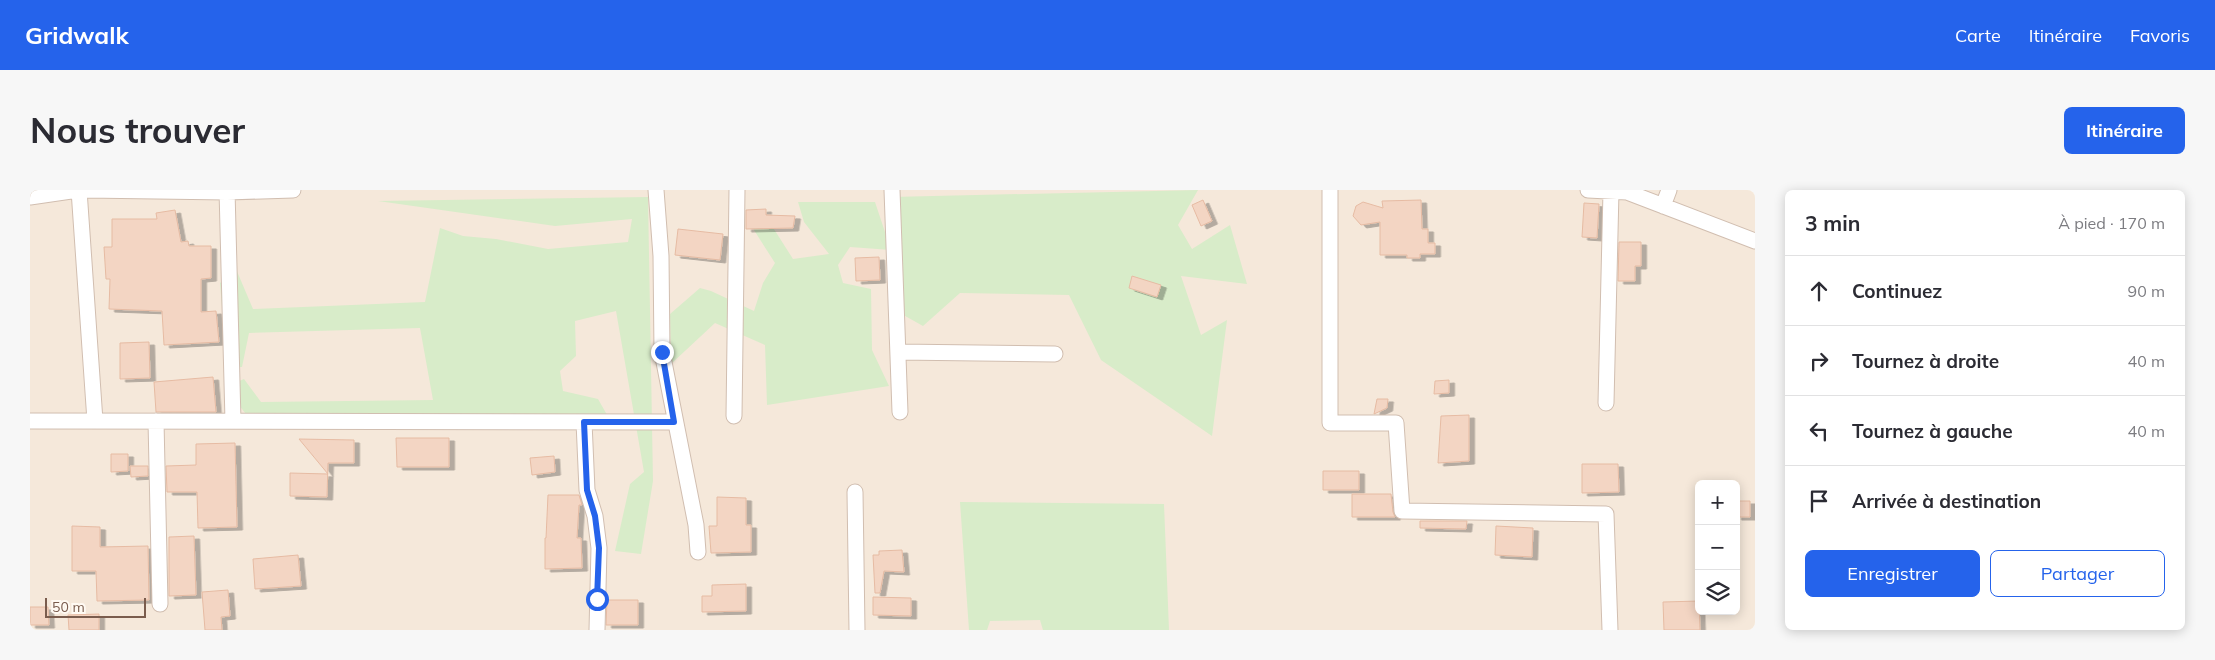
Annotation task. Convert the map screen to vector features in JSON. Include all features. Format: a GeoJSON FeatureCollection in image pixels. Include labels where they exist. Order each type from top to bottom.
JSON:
{"type":"FeatureCollection","features":[{"type":"Feature","properties":{"kind":"street"},"geometry":{"type":"LineString","coordinates":[[30,197],[79,190],[95,421]]}},
{"type":"Feature","properties":{"kind":"street"},"geometry":{"type":"LineString","coordinates":[[86,190],[292,190]]}},
{"type":"Feature","properties":{"kind":"street"},"geometry":{"type":"LineString","coordinates":[[656,190],[661,256],[662,352],[674,422],[696,526],[698,552]]}},
{"type":"Feature","properties":{"kind":"street"},"geometry":{"type":"LineString","coordinates":[[734,416],[737,190]]}},
{"type":"Feature","properties":{"kind":"street"},"geometry":{"type":"LineString","coordinates":[[892,190],[900,412]]}},
{"type":"Feature","properties":{"kind":"street"},"geometry":{"type":"LineString","coordinates":[[1330,190],[1330,423],[1396,423],[1402,511],[1606,514],[1610,630]]}},
{"type":"Feature","properties":{"kind":"street"},"geometry":{"type":"LineString","coordinates":[[1588,190],[1627,192],[1755,242]]}},
{"type":"Feature","properties":{"kind":"street"},"geometry":{"type":"LineString","coordinates":[[1663,206],[1669,190]]}},
{"type":"Feature","properties":{"kind":"street"},"geometry":{"type":"LineString","coordinates":[[227,191],[233,421]]}},
{"type":"Feature","properties":{"kind":"street"},"geometry":{"type":"LineString","coordinates":[[1606,403],[1611,191]]}},
{"type":"Feature","properties":{"kind":"street"},"geometry":{"type":"LineString","coordinates":[[898,352],[1055,354]]}},
{"type":"Feature","properties":{"kind":"street"},"geometry":{"type":"LineString","coordinates":[[30,421],[674,422]]}},
{"type":"Feature","properties":{"kind":"street"},"geometry":{"type":"LineString","coordinates":[[156,421],[160,604]]}},
{"type":"Feature","properties":{"kind":"street"},"geometry":{"type":"LineString","coordinates":[[584,422],[587,490],[595,516],[599,548],[597,630]]}},
{"type":"Feature","properties":{"kind":"street"},"geometry":{"type":"LineString","coordinates":[[855,492],[857,630]]}},
{"type":"Feature","properties":{"kind":"shaded area"},"geometry":{"type":"Polygon","coordinates":[[[30,190],[1755,190],[1755,630],[30,630],[30,190]]]}},
{"type":"Feature","properties":{"kind":"green space"},"geometry":{"type":"Polygon","coordinates":[[[1198,190],[1178,225],[1192,249],[1230,225],[1247,284],[1181,276],[1201,335],[1227,320],[1212,436],[1101,360],[1069,295],[960,293],[923,326],[898,312],[891,197],[1198,190]]]}},
{"type":"Feature","properties":{"kind":"green space"},"geometry":{"type":"Polygon","coordinates":[[[648,197],[653,481],[641,554],[615,551],[630,484],[644,472],[616,311],[575,321],[576,356],[560,371],[563,391],[598,399],[614,427],[249,418],[225,387],[244,379],[261,402],[433,400],[420,328],[249,333],[242,367],[227,367],[220,283],[236,269],[253,309],[425,302],[440,228],[463,236],[496,239],[548,249],[628,242],[632,219],[555,226],[378,201],[648,197]]]}},
{"type":"Feature","properties":{"kind":"green space"},"geometry":{"type":"Polygon","coordinates":[[[798,202],[875,202],[891,250],[850,247],[838,265],[843,283],[871,289],[872,350],[889,386],[767,405],[765,345],[715,323],[671,364],[670,314],[700,288],[711,291],[754,311],[763,283],[775,263],[752,227],[765,215],[793,259],[829,254],[804,222],[798,202]]]}},
{"type":"Feature","properties":{"kind":"green space"},"geometry":{"type":"Polygon","coordinates":[[[960,502],[1164,504],[1169,630],[1043,630],[1040,620],[990,621],[987,630],[969,630],[960,502]]]}},
{"type":"Feature","properties":{"kind":"building"},"geometry":{"type":"Polygon","coordinates":[[[1203,200],[1212,221],[1201,226],[1192,205],[1203,200]]]}},
{"type":"Feature","properties":{"kind":"building"},"geometry":{"type":"Polygon","coordinates":[[[1421,200],[1422,229],[1428,229],[1428,243],[1435,243],[1435,254],[1420,254],[1420,258],[1407,258],[1407,255],[1380,255],[1380,222],[1361,225],[1353,216],[1356,206],[1363,202],[1383,208],[1382,201],[1421,200]]]}},
{"type":"Feature","properties":{"kind":"building"},"geometry":{"type":"Polygon","coordinates":[[[1584,203],[1599,204],[1597,238],[1582,237],[1584,203]]]}},
{"type":"Feature","properties":{"kind":"building"},"geometry":{"type":"Polygon","coordinates":[[[766,209],[766,215],[795,216],[793,228],[746,229],[746,210],[766,209]]]}},
{"type":"Feature","properties":{"kind":"building"},"geometry":{"type":"Polygon","coordinates":[[[175,210],[181,242],[188,241],[189,246],[211,246],[211,278],[201,279],[201,312],[216,311],[219,342],[164,345],[162,311],[109,309],[110,279],[106,279],[104,247],[112,247],[112,219],[157,219],[156,213],[175,210]]]}},
{"type":"Feature","properties":{"kind":"building"},"geometry":{"type":"Polygon","coordinates":[[[678,229],[723,234],[720,260],[675,255],[678,229]]]}},
{"type":"Feature","properties":{"kind":"building"},"geometry":{"type":"Polygon","coordinates":[[[1619,242],[1641,242],[1641,266],[1635,266],[1635,281],[1618,281],[1619,242]]]}},
{"type":"Feature","properties":{"kind":"building"},"geometry":{"type":"Polygon","coordinates":[[[879,257],[880,280],[856,281],[855,258],[879,257]]]}},
{"type":"Feature","properties":{"kind":"building"},"geometry":{"type":"Polygon","coordinates":[[[1132,276],[1161,285],[1157,297],[1129,288],[1132,276]]]}},
{"type":"Feature","properties":{"kind":"building"},"geometry":{"type":"Polygon","coordinates":[[[149,342],[150,378],[120,379],[120,343],[149,342]]]}},
{"type":"Feature","properties":{"kind":"building"},"geometry":{"type":"Polygon","coordinates":[[[213,377],[216,412],[156,412],[154,382],[213,377]]]}},
{"type":"Feature","properties":{"kind":"building"},"geometry":{"type":"Polygon","coordinates":[[[1449,380],[1449,393],[1434,394],[1435,381],[1449,380]]]}},
{"type":"Feature","properties":{"kind":"building"},"geometry":{"type":"Polygon","coordinates":[[[1377,399],[1388,399],[1387,408],[1374,414],[1377,399]]]}},
{"type":"Feature","properties":{"kind":"building"},"geometry":{"type":"Polygon","coordinates":[[[1469,415],[1469,461],[1438,463],[1441,416],[1469,415]]]}},
{"type":"Feature","properties":{"kind":"building"},"geometry":{"type":"Polygon","coordinates":[[[396,438],[449,438],[449,467],[397,467],[396,438]]]}},
{"type":"Feature","properties":{"kind":"building"},"geometry":{"type":"Polygon","coordinates":[[[299,439],[354,440],[354,463],[328,463],[328,474],[299,439]]]}},
{"type":"Feature","properties":{"kind":"building"},"geometry":{"type":"Polygon","coordinates":[[[235,443],[237,527],[198,528],[197,492],[167,492],[166,466],[196,465],[196,444],[235,443]]]}},
{"type":"Feature","properties":{"kind":"building"},"geometry":{"type":"Polygon","coordinates":[[[111,454],[128,454],[128,471],[111,472],[111,454]]]}},
{"type":"Feature","properties":{"kind":"building"},"geometry":{"type":"Polygon","coordinates":[[[554,456],[555,472],[532,475],[530,458],[554,456]]]}},
{"type":"Feature","properties":{"kind":"building"},"geometry":{"type":"Polygon","coordinates":[[[1582,464],[1618,464],[1619,492],[1582,493],[1582,464]]]}},
{"type":"Feature","properties":{"kind":"building"},"geometry":{"type":"Polygon","coordinates":[[[130,466],[148,466],[148,476],[131,477],[130,466]]]}},
{"type":"Feature","properties":{"kind":"building"},"geometry":{"type":"Polygon","coordinates":[[[1323,471],[1359,471],[1359,490],[1323,490],[1323,471]]]}},
{"type":"Feature","properties":{"kind":"building"},"geometry":{"type":"Polygon","coordinates":[[[290,473],[328,474],[327,497],[290,496],[290,473]]]}},
{"type":"Feature","properties":{"kind":"building"},"geometry":{"type":"Polygon","coordinates":[[[1352,494],[1391,494],[1395,517],[1352,517],[1352,494]]]}},
{"type":"Feature","properties":{"kind":"building"},"geometry":{"type":"Polygon","coordinates":[[[548,495],[579,495],[582,505],[579,505],[577,538],[581,538],[582,568],[545,569],[548,495]]]}},
{"type":"Feature","properties":{"kind":"building"},"geometry":{"type":"Polygon","coordinates":[[[717,497],[746,498],[746,525],[751,525],[751,552],[711,553],[709,526],[717,526],[717,497]]]}},
{"type":"Feature","properties":{"kind":"building"},"geometry":{"type":"Polygon","coordinates":[[[1740,501],[1750,501],[1750,517],[1740,517],[1740,501]]]}},
{"type":"Feature","properties":{"kind":"building"},"geometry":{"type":"Polygon","coordinates":[[[1420,521],[1467,521],[1466,529],[1420,528],[1420,521]]]}},
{"type":"Feature","properties":{"kind":"building"},"geometry":{"type":"Polygon","coordinates":[[[72,526],[100,527],[100,547],[148,546],[149,600],[97,601],[96,571],[72,571],[72,526]]]}},
{"type":"Feature","properties":{"kind":"building"},"geometry":{"type":"Polygon","coordinates":[[[1496,526],[1533,528],[1532,557],[1495,555],[1496,526]]]}},
{"type":"Feature","properties":{"kind":"building"},"geometry":{"type":"Polygon","coordinates":[[[194,536],[196,595],[169,596],[169,537],[194,536]]]}},
{"type":"Feature","properties":{"kind":"building"},"geometry":{"type":"Polygon","coordinates":[[[902,550],[904,572],[884,571],[880,593],[875,593],[873,555],[879,555],[879,551],[902,550]]]}},
{"type":"Feature","properties":{"kind":"building"},"geometry":{"type":"Polygon","coordinates":[[[298,555],[301,586],[255,589],[253,559],[298,555]]]}},
{"type":"Feature","properties":{"kind":"building"},"geometry":{"type":"Polygon","coordinates":[[[746,584],[746,611],[702,612],[702,596],[712,596],[712,585],[746,584]]]}},
{"type":"Feature","properties":{"kind":"building"},"geometry":{"type":"Polygon","coordinates":[[[228,590],[230,616],[221,617],[222,630],[205,630],[202,592],[228,590]]]}},
{"type":"Feature","properties":{"kind":"building"},"geometry":{"type":"Polygon","coordinates":[[[873,597],[911,598],[911,616],[873,615],[873,597]]]}},
{"type":"Feature","properties":{"kind":"building"},"geometry":{"type":"Polygon","coordinates":[[[607,600],[638,600],[638,625],[606,625],[607,600]]]}},
{"type":"Feature","properties":{"kind":"building"},"geometry":{"type":"Polygon","coordinates":[[[1695,601],[1695,615],[1699,615],[1700,630],[1664,630],[1663,602],[1695,601]]]}},
{"type":"Feature","properties":{"kind":"building"},"geometry":{"type":"Polygon","coordinates":[[[30,607],[48,607],[49,625],[30,625],[30,607]]]}},
{"type":"Feature","properties":{"kind":"building"},"geometry":{"type":"Polygon","coordinates":[[[99,614],[99,630],[69,630],[68,615],[99,614]]]}},
{"type":"Feature","properties":{"kind":"route"},"geometry":{"type":"LineString","coordinates":[[597,599],[599,548],[595,516],[587,490],[588,476],[584,422],[674,422],[662,352]]}}]}
